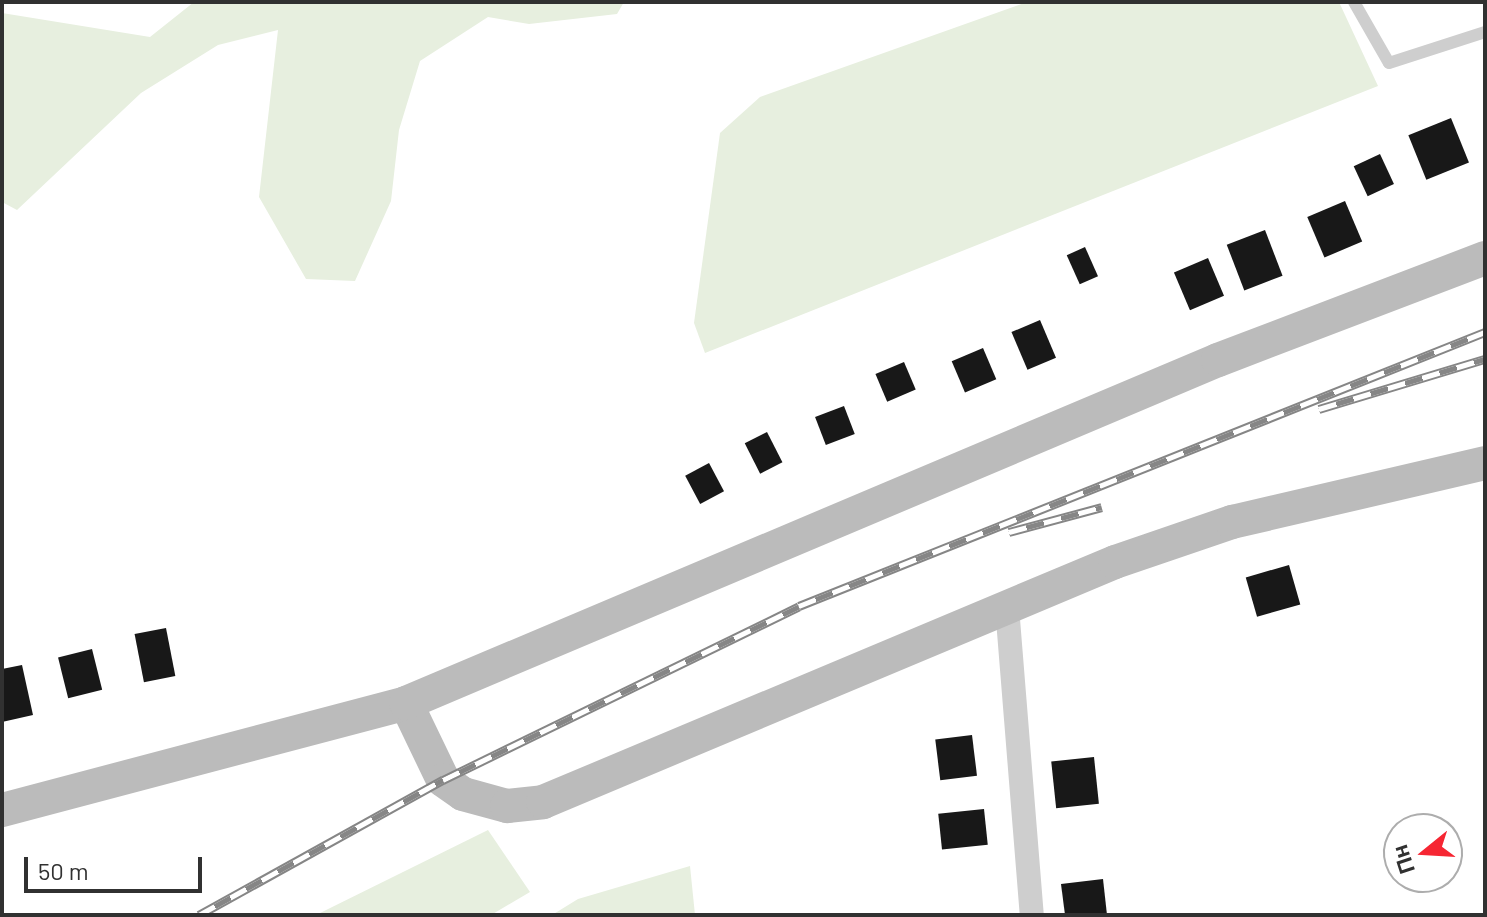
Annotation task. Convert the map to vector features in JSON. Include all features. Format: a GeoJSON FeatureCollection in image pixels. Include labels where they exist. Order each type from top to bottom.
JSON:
{"type":"FeatureCollection","features":[{"type":"Feature","properties":{"kind":"street"},"geometry":{"type":"LineString","coordinates":[[2,810],[406,703],[1174,378],[1485,258]]}},
{"type":"Feature","properties":{"kind":"street"},"geometry":{"type":"LineString","coordinates":[[406,703],[453,787],[507,806],[543,802],[1007,607],[1232,522],[1485,463]]}},
{"type":"Feature","properties":{"kind":"street"},"geometry":{"type":"LineString","coordinates":[[1007,607],[1032,915]]}},
{"type":"Feature","properties":{"kind":"lane"},"geometry":{"type":"LineString","coordinates":[[1354,2],[1389,63],[1485,32]]}},
{"type":"Feature","properties":{"kind":"green space"},"geometry":{"type":"Polygon","coordinates":[[[194,2],[624,2],[617,14],[529,24],[488,17],[420,61],[399,130],[391,201],[355,281],[306,279],[259,197],[278,30],[218,45],[141,93],[17,210],[2,202],[2,13],[150,37],[194,2]]]}},
{"type":"Feature","properties":{"kind":"green space"},"geometry":{"type":"Polygon","coordinates":[[[1027,2],[1339,2],[1378,86],[705,353],[694,323],[720,133],[760,97],[1027,2]]]}},
{"type":"Feature","properties":{"kind":"green space"},"geometry":{"type":"Polygon","coordinates":[[[488,830],[530,892],[491,915],[316,915],[488,830]]]}},
{"type":"Feature","properties":{"kind":"green space"},"geometry":{"type":"Polygon","coordinates":[[[690,866],[695,915],[552,915],[578,899],[690,866]]]}},
{"type":"Feature","properties":{"kind":"building"},"geometry":{"type":"Polygon","coordinates":[[[1451,118],[1469,163],[1426,180],[1408,135],[1451,118]]]}},
{"type":"Feature","properties":{"kind":"building"},"geometry":{"type":"Polygon","coordinates":[[[1380,154],[1394,184],[1368,196],[1354,166],[1380,154]]]}},
{"type":"Feature","properties":{"kind":"building"},"geometry":{"type":"Polygon","coordinates":[[[1345,201],[1362,242],[1324,258],[1307,217],[1345,201]]]}},
{"type":"Feature","properties":{"kind":"building"},"geometry":{"type":"Polygon","coordinates":[[[1265,230],[1283,276],[1244,290],[1227,245],[1265,230]]]}},
{"type":"Feature","properties":{"kind":"building"},"geometry":{"type":"Polygon","coordinates":[[[1085,247],[1098,276],[1080,284],[1067,255],[1085,247]]]}},
{"type":"Feature","properties":{"kind":"building"},"geometry":{"type":"Polygon","coordinates":[[[1208,258],[1224,296],[1190,310],[1174,272],[1208,258]]]}},
{"type":"Feature","properties":{"kind":"building"},"geometry":{"type":"Polygon","coordinates":[[[1040,320],[1056,358],[1027,370],[1011,332],[1040,320]]]}},
{"type":"Feature","properties":{"kind":"building"},"geometry":{"type":"Polygon","coordinates":[[[983,348],[996,379],[965,393],[952,361],[983,348]]]}},
{"type":"Feature","properties":{"kind":"building"},"geometry":{"type":"Polygon","coordinates":[[[904,362],[916,390],[887,402],[875,374],[904,362]]]}},
{"type":"Feature","properties":{"kind":"building"},"geometry":{"type":"Polygon","coordinates":[[[844,406],[855,434],[826,445],[815,417],[844,406]]]}},
{"type":"Feature","properties":{"kind":"building"},"geometry":{"type":"Polygon","coordinates":[[[767,432],[782,462],[760,474],[745,443],[767,432]]]}},
{"type":"Feature","properties":{"kind":"building"},"geometry":{"type":"Polygon","coordinates":[[[709,463],[724,491],[700,504],[685,476],[709,463]]]}},
{"type":"Feature","properties":{"kind":"building"},"geometry":{"type":"Polygon","coordinates":[[[1289,565],[1300,604],[1257,617],[1246,577],[1289,565]]]}},
{"type":"Feature","properties":{"kind":"building"},"geometry":{"type":"Polygon","coordinates":[[[166,628],[175,676],[144,682],[135,634],[166,628]]]}},
{"type":"Feature","properties":{"kind":"building"},"geometry":{"type":"Polygon","coordinates":[[[92,649],[102,690],[68,698],[58,657],[92,649]]]}},
{"type":"Feature","properties":{"kind":"building"},"geometry":{"type":"Polygon","coordinates":[[[22,665],[33,715],[2,722],[2,669],[22,665]]]}},
{"type":"Feature","properties":{"kind":"building"},"geometry":{"type":"Polygon","coordinates":[[[972,735],[977,776],[940,780],[935,740],[972,735]]]}},
{"type":"Feature","properties":{"kind":"building"},"geometry":{"type":"Polygon","coordinates":[[[1094,757],[1099,804],[1056,808],[1051,761],[1094,757]]]}},
{"type":"Feature","properties":{"kind":"building"},"geometry":{"type":"Polygon","coordinates":[[[984,809],[988,845],[942,850],[938,814],[984,809]]]}},
{"type":"Feature","properties":{"kind":"building"},"geometry":{"type":"Polygon","coordinates":[[[1103,879],[1107,915],[1065,915],[1061,884],[1103,879]]]}},
{"type":"Feature","properties":{"kind":"railway"},"geometry":{"type":"LineString","coordinates":[[199,915],[443,780],[799,606],[1485,332]]}},
{"type":"Feature","properties":{"kind":"railway"},"geometry":{"type":"LineString","coordinates":[[1319,409],[1485,359]]}},
{"type":"Feature","properties":{"kind":"railway"},"geometry":{"type":"LineString","coordinates":[[1009,532],[1102,507]]}}]}
